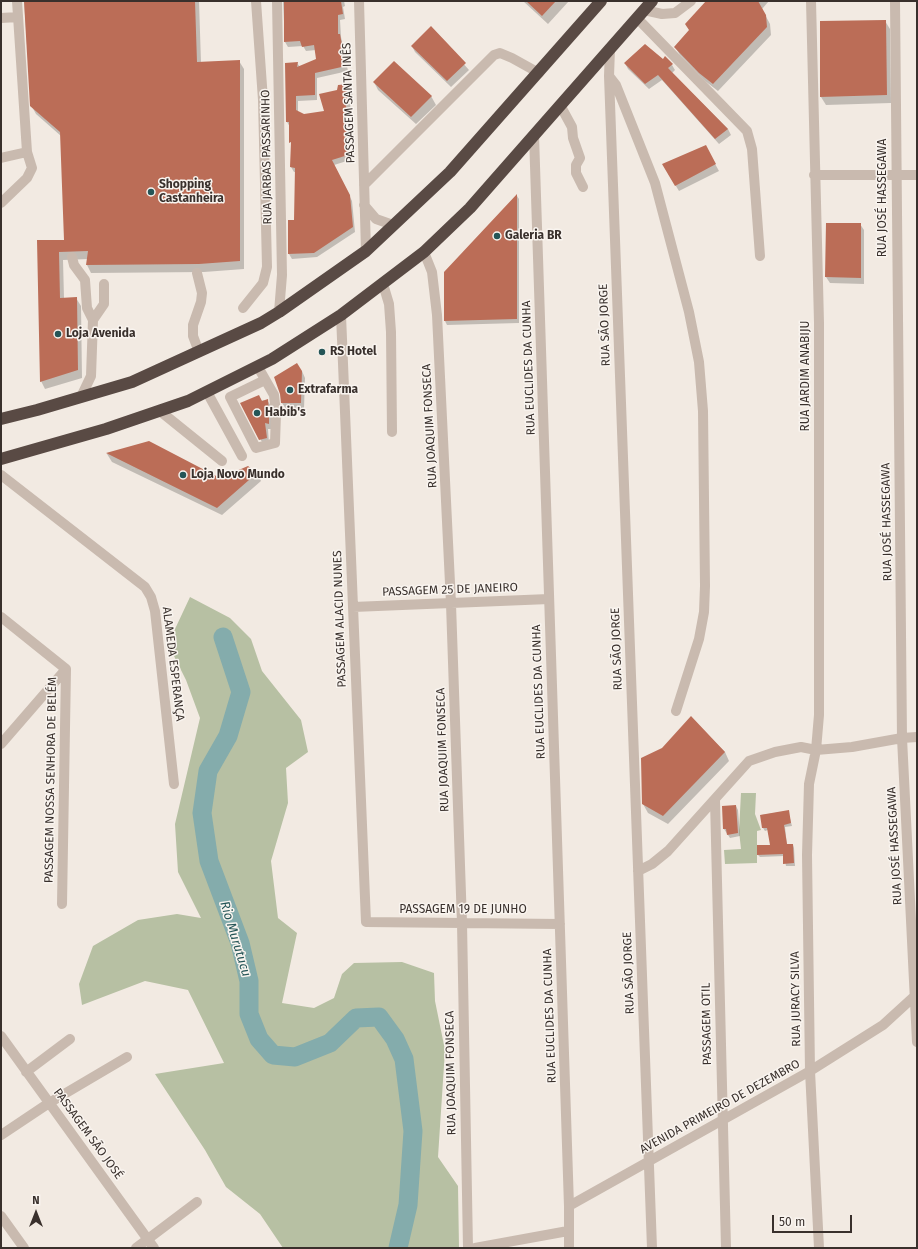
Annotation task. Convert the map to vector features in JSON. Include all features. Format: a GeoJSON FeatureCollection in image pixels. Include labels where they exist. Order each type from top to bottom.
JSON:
{"type":"FeatureCollection","features":[{"type":"Feature","properties":{"kind":"highway"},"geometry":{"type":"LineString","coordinates":[[1,419],[132,382],[261,323],[279,312],[366,251],[450,172],[601,1]]}},
{"type":"Feature","properties":{"kind":"highway"},"geometry":{"type":"LineString","coordinates":[[1,459],[106,429],[188,401],[272,359],[341,315],[424,252],[470,208],[652,1]]}},
{"type":"Feature","properties":{"kind":"street"},"geometry":{"type":"LineString","coordinates":[[1,204],[31,173],[32,168],[26,152],[17,1]]}},
{"type":"Feature","properties":{"kind":"street"},"geometry":{"type":"LineString","coordinates":[[243,308],[263,283],[267,267],[264,100],[256,1]]}},
{"type":"Feature","properties":{"kind":"street","name":"RUA JARBAS PASSARINHO"},"geometry":{"type":"LineString","coordinates":[[277,1],[282,275],[279,312]]}},
{"type":"Feature","properties":{"kind":"street","name":"PASSAGEM SANTA INÊS"},"geometry":{"type":"LineString","coordinates":[[359,1],[366,251]]}},
{"type":"Feature","properties":{"kind":"street"},"geometry":{"type":"LineString","coordinates":[[640,14],[675,13],[691,1]]}},
{"type":"Feature","properties":{"kind":"street","name":"RUA JARDIM ANABIJU"},"geometry":{"type":"LineString","coordinates":[[811,1],[814,175],[819,323],[819,715],[816,750]]}},
{"type":"Feature","properties":{"kind":"street","name":"RUA JOSÉ HASSEGAWA"},"geometry":{"type":"LineString","coordinates":[[896,1],[896,176],[902,738],[916,994],[917,1042]]}},
{"type":"Feature","properties":{"kind":"street"},"geometry":{"type":"LineString","coordinates":[[640,14],[747,131],[752,148],[760,256]]}},
{"type":"Feature","properties":{"kind":"street"},"geometry":{"type":"LineString","coordinates":[[1,18],[18,17]]}},
{"type":"Feature","properties":{"kind":"street","name":"RUA SÃO JORGE"},"geometry":{"type":"LineString","coordinates":[[610,49],[609,76],[652,1248]]}},
{"type":"Feature","properties":{"kind":"street"},"geometry":{"type":"LineString","coordinates":[[364,185],[494,55],[500,53],[539,73]]}},
{"type":"Feature","properties":{"kind":"street"},"geometry":{"type":"LineString","coordinates":[[609,76],[616,85],[655,183],[688,312],[699,362],[703,411],[704,612],[699,639],[676,711]]}},
{"type":"Feature","properties":{"kind":"street"},"geometry":{"type":"LineString","coordinates":[[560,105],[572,127],[573,138],[580,158],[576,165],[576,174],[583,187]]}},
{"type":"Feature","properties":{"kind":"street","name":"RUA EUCLIDES DA CUNHA"},"geometry":{"type":"LineString","coordinates":[[534,135],[569,1206],[569,1248]]}},
{"type":"Feature","properties":{"kind":"street"},"geometry":{"type":"LineString","coordinates":[[1,158],[26,152]]}},
{"type":"Feature","properties":{"kind":"street"},"geometry":{"type":"LineString","coordinates":[[814,175],[917,175]]}},
{"type":"Feature","properties":{"kind":"street"},"geometry":{"type":"LineString","coordinates":[[364,205],[376,219],[393,225]]}},
{"type":"Feature","properties":{"kind":"street","name":"RUA JOAQUIM FONSECA"},"geometry":{"type":"LineString","coordinates":[[424,252],[432,272],[436,296],[451,604],[462,923],[468,1248]]}},
{"type":"Feature","properties":{"kind":"street"},"geometry":{"type":"LineString","coordinates":[[72,256],[74,265],[85,280],[87,308],[93,320],[91,376],[82,397]]}},
{"type":"Feature","properties":{"kind":"street"},"geometry":{"type":"LineString","coordinates":[[197,273],[202,293],[201,302],[193,326],[193,336],[199,352]]}},
{"type":"Feature","properties":{"kind":"street"},"geometry":{"type":"LineString","coordinates":[[93,320],[104,304],[104,284]]}},
{"type":"Feature","properties":{"kind":"street"},"geometry":{"type":"LineString","coordinates":[[383,284],[389,304],[391,332],[392,432]]}},
{"type":"Feature","properties":{"kind":"street","name":"PASSAGEM ALACID NUNES"},"geometry":{"type":"LineString","coordinates":[[341,315],[366,922]]}},
{"type":"Feature","properties":{"kind":"street"},"geometry":{"type":"LineString","coordinates":[[258,366],[274,395],[276,413],[275,443],[256,448],[230,397],[265,380]]}},
{"type":"Feature","properties":{"kind":"street"},"geometry":{"type":"LineString","coordinates":[[207,392],[242,456]]}},
{"type":"Feature","properties":{"kind":"street"},"geometry":{"type":"LineString","coordinates":[[160,410],[222,460]]}},
{"type":"Feature","properties":{"kind":"street","name":"ALAMEDA ESPERANÇA"},"geometry":{"type":"LineString","coordinates":[[1,475],[145,587],[151,597],[155,611],[174,784]]}},
{"type":"Feature","properties":{"kind":"street","name":"PASSAGEM 25 DE JANEIRO"},"geometry":{"type":"LineString","coordinates":[[353,607],[549,599]]}},
{"type":"Feature","properties":{"kind":"street","name":"PASSAGEM NOSSA SENHORA DE BELÉM"},"geometry":{"type":"LineString","coordinates":[[1,617],[66,669],[62,904]]}},
{"type":"Feature","properties":{"kind":"street"},"geometry":{"type":"LineString","coordinates":[[1,744],[66,669]]}},
{"type":"Feature","properties":{"kind":"street"},"geometry":{"type":"LineString","coordinates":[[638,871],[652,864],[668,850],[749,761],[775,752],[801,747],[816,750],[852,747],[902,738],[917,737]]}},
{"type":"Feature","properties":{"kind":"street","name":"RUA JURACY SILVA"},"geometry":{"type":"LineString","coordinates":[[816,750],[809,784],[807,808],[810,1072],[819,1248]]}},
{"type":"Feature","properties":{"kind":"street","name":"PASSAGEM OTIL"},"geometry":{"type":"LineString","coordinates":[[715,800],[726,1248]]}},
{"type":"Feature","properties":{"kind":"street","name":"PASSAGEM 19 DE JUNHO"},"geometry":{"type":"LineString","coordinates":[[366,922],[560,924]]}},
{"type":"Feature","properties":{"kind":"street","name":"AVENIDA PRIMEIRO DE DEZEMBRO"},"geometry":{"type":"LineString","coordinates":[[569,1206],[810,1072],[883,1025],[916,994]]}},
{"type":"Feature","properties":{"kind":"street","name":"PASSAGEM SÃO JOSÉ"},"geometry":{"type":"LineString","coordinates":[[1,1036],[151,1244]]}},
{"type":"Feature","properties":{"kind":"street"},"geometry":{"type":"LineString","coordinates":[[26,1072],[70,1039]]}},
{"type":"Feature","properties":{"kind":"street"},"geometry":{"type":"LineString","coordinates":[[1,1136],[49,1103],[127,1057]]}},
{"type":"Feature","properties":{"kind":"street"},"geometry":{"type":"LineString","coordinates":[[136,1248],[151,1244],[197,1202]]}},
{"type":"Feature","properties":{"kind":"street"},"geometry":{"type":"LineString","coordinates":[[1,1216],[24,1248]]}},
{"type":"Feature","properties":{"kind":"street"},"geometry":{"type":"LineString","coordinates":[[475,1248],[568,1232]]}},
{"type":"Feature","properties":{"kind":"green space"},"geometry":{"type":"Polygon","coordinates":[[[190,597],[230,618],[251,639],[262,671],[301,720],[308,752],[286,768],[288,803],[271,861],[278,918],[297,933],[282,1003],[314,1008],[334,998],[342,974],[354,963],[402,962],[434,973],[435,1001],[445,1050],[438,1157],[458,1186],[459,1248],[283,1248],[260,1214],[226,1187],[205,1150],[155,1074],[224,1063],[188,990],[145,981],[82,1005],[79,984],[93,946],[138,920],[177,914],[201,918],[178,872],[175,824],[200,718],[186,680],[168,644],[190,597]]]}},
{"type":"Feature","properties":{"kind":"green space"},"geometry":{"type":"Polygon","coordinates":[[[741,793],[756,793],[755,814],[761,830],[757,831],[757,863],[725,864],[724,850],[741,849],[739,831],[741,793]]]}},
{"type":"Feature","properties":{"kind":"building","name":"Shopping Castanheira"},"geometry":{"type":"Polygon","coordinates":[[[24,1],[195,1],[197,62],[240,60],[240,261],[199,264],[86,265],[88,251],[59,252],[60,298],[77,297],[78,370],[40,382],[37,240],[64,240],[60,132],[30,106],[24,1]]]}},
{"type":"Feature","properties":{"kind":"building"},"geometry":{"type":"Polygon","coordinates":[[[341,1],[343,14],[338,15],[338,34],[340,34],[346,66],[315,73],[315,95],[296,96],[296,110],[304,114],[324,111],[319,94],[337,90],[338,85],[350,84],[348,104],[346,104],[348,155],[332,160],[350,195],[353,227],[314,253],[288,254],[288,220],[294,220],[295,168],[290,167],[291,142],[289,143],[289,122],[286,122],[285,63],[298,62],[297,67],[316,59],[314,45],[302,47],[300,41],[284,42],[284,2],[341,1]]]}},
{"type":"Feature","properties":{"kind":"building"},"geometry":{"type":"Polygon","coordinates":[[[526,1],[556,1],[542,16],[526,1]]]}},
{"type":"Feature","properties":{"kind":"building"},"geometry":{"type":"Polygon","coordinates":[[[706,1],[758,1],[766,15],[767,27],[713,84],[699,73],[674,47],[689,30],[685,24],[706,1]]]}},
{"type":"Feature","properties":{"kind":"building"},"geometry":{"type":"Polygon","coordinates":[[[886,20],[887,95],[820,97],[820,21],[886,20]]]}},
{"type":"Feature","properties":{"kind":"building"},"geometry":{"type":"Polygon","coordinates":[[[431,26],[466,63],[447,81],[411,46],[431,26]]]}},
{"type":"Feature","properties":{"kind":"building"},"geometry":{"type":"Polygon","coordinates":[[[645,44],[663,59],[665,56],[673,64],[668,68],[728,129],[715,139],[658,75],[645,84],[624,63],[645,44]]]}},
{"type":"Feature","properties":{"kind":"building"},"geometry":{"type":"Polygon","coordinates":[[[394,61],[432,96],[411,117],[373,82],[394,61]]]}},
{"type":"Feature","properties":{"kind":"building"},"geometry":{"type":"Polygon","coordinates":[[[706,145],[716,164],[675,186],[662,164],[706,145]]]}},
{"type":"Feature","properties":{"kind":"building","name":"Galeria BR"},"geometry":{"type":"Polygon","coordinates":[[[517,194],[517,319],[444,321],[444,272],[517,194]]]}},
{"type":"Feature","properties":{"kind":"building"},"geometry":{"type":"Polygon","coordinates":[[[826,223],[861,223],[861,278],[825,277],[826,223]]]}},
{"type":"Feature","properties":{"kind":"building","name":"Extrafarma"},"geometry":{"type":"Polygon","coordinates":[[[297,363],[302,371],[301,403],[281,403],[280,394],[274,377],[297,363]]]}},
{"type":"Feature","properties":{"kind":"building","name":"Habib's"},"geometry":{"type":"Polygon","coordinates":[[[259,395],[262,401],[268,399],[269,424],[265,423],[267,438],[259,440],[240,403],[259,395]]]}},
{"type":"Feature","properties":{"kind":"building","name":"Loja Novo Mundo"},"geometry":{"type":"Polygon","coordinates":[[[149,441],[220,478],[248,466],[257,473],[217,508],[106,453],[149,441]]]}},
{"type":"Feature","properties":{"kind":"building"},"geometry":{"type":"Polygon","coordinates":[[[691,716],[725,752],[663,816],[642,804],[641,758],[662,748],[691,716]]]}},
{"type":"Feature","properties":{"kind":"building"},"geometry":{"type":"Polygon","coordinates":[[[736,805],[738,833],[727,835],[726,829],[723,829],[722,806],[736,805]]]}},
{"type":"Feature","properties":{"kind":"building"},"geometry":{"type":"Polygon","coordinates":[[[789,810],[791,823],[784,825],[787,844],[793,844],[794,863],[783,864],[783,854],[757,855],[757,845],[770,845],[767,828],[762,828],[760,815],[789,810]]]}},
{"type":"Feature","properties":{"kind":"waterway","name":"Rio Murutucu"},"geometry":{"type":"LineString","coordinates":[[223,637],[241,692],[228,736],[208,771],[202,813],[209,861],[240,943],[249,981],[249,1014],[259,1039],[273,1055],[295,1057],[330,1043],[356,1018],[379,1017],[395,1039],[404,1059],[413,1131],[408,1205],[398,1248]]}},
{"type":"Feature","properties":{"kind":"place","name":"Shopping Castanheira"},"geometry":{"type":"Point","coordinates":[151,192]}},
{"type":"Feature","properties":{"kind":"place","name":"Galeria BR"},"geometry":{"type":"Point","coordinates":[497,236]}},
{"type":"Feature","properties":{"kind":"place","name":"Loja Avenida"},"geometry":{"type":"Point","coordinates":[58,334]}},
{"type":"Feature","properties":{"kind":"place","name":"RS Hotel"},"geometry":{"type":"Point","coordinates":[322,352]}},
{"type":"Feature","properties":{"kind":"place","name":"Extrafarma"},"geometry":{"type":"Point","coordinates":[290,390]}},
{"type":"Feature","properties":{"kind":"place","name":"Habib's"},"geometry":{"type":"Point","coordinates":[257,413]}},
{"type":"Feature","properties":{"kind":"place","name":"Loja Novo Mundo"},"geometry":{"type":"Point","coordinates":[183,475]}}]}
